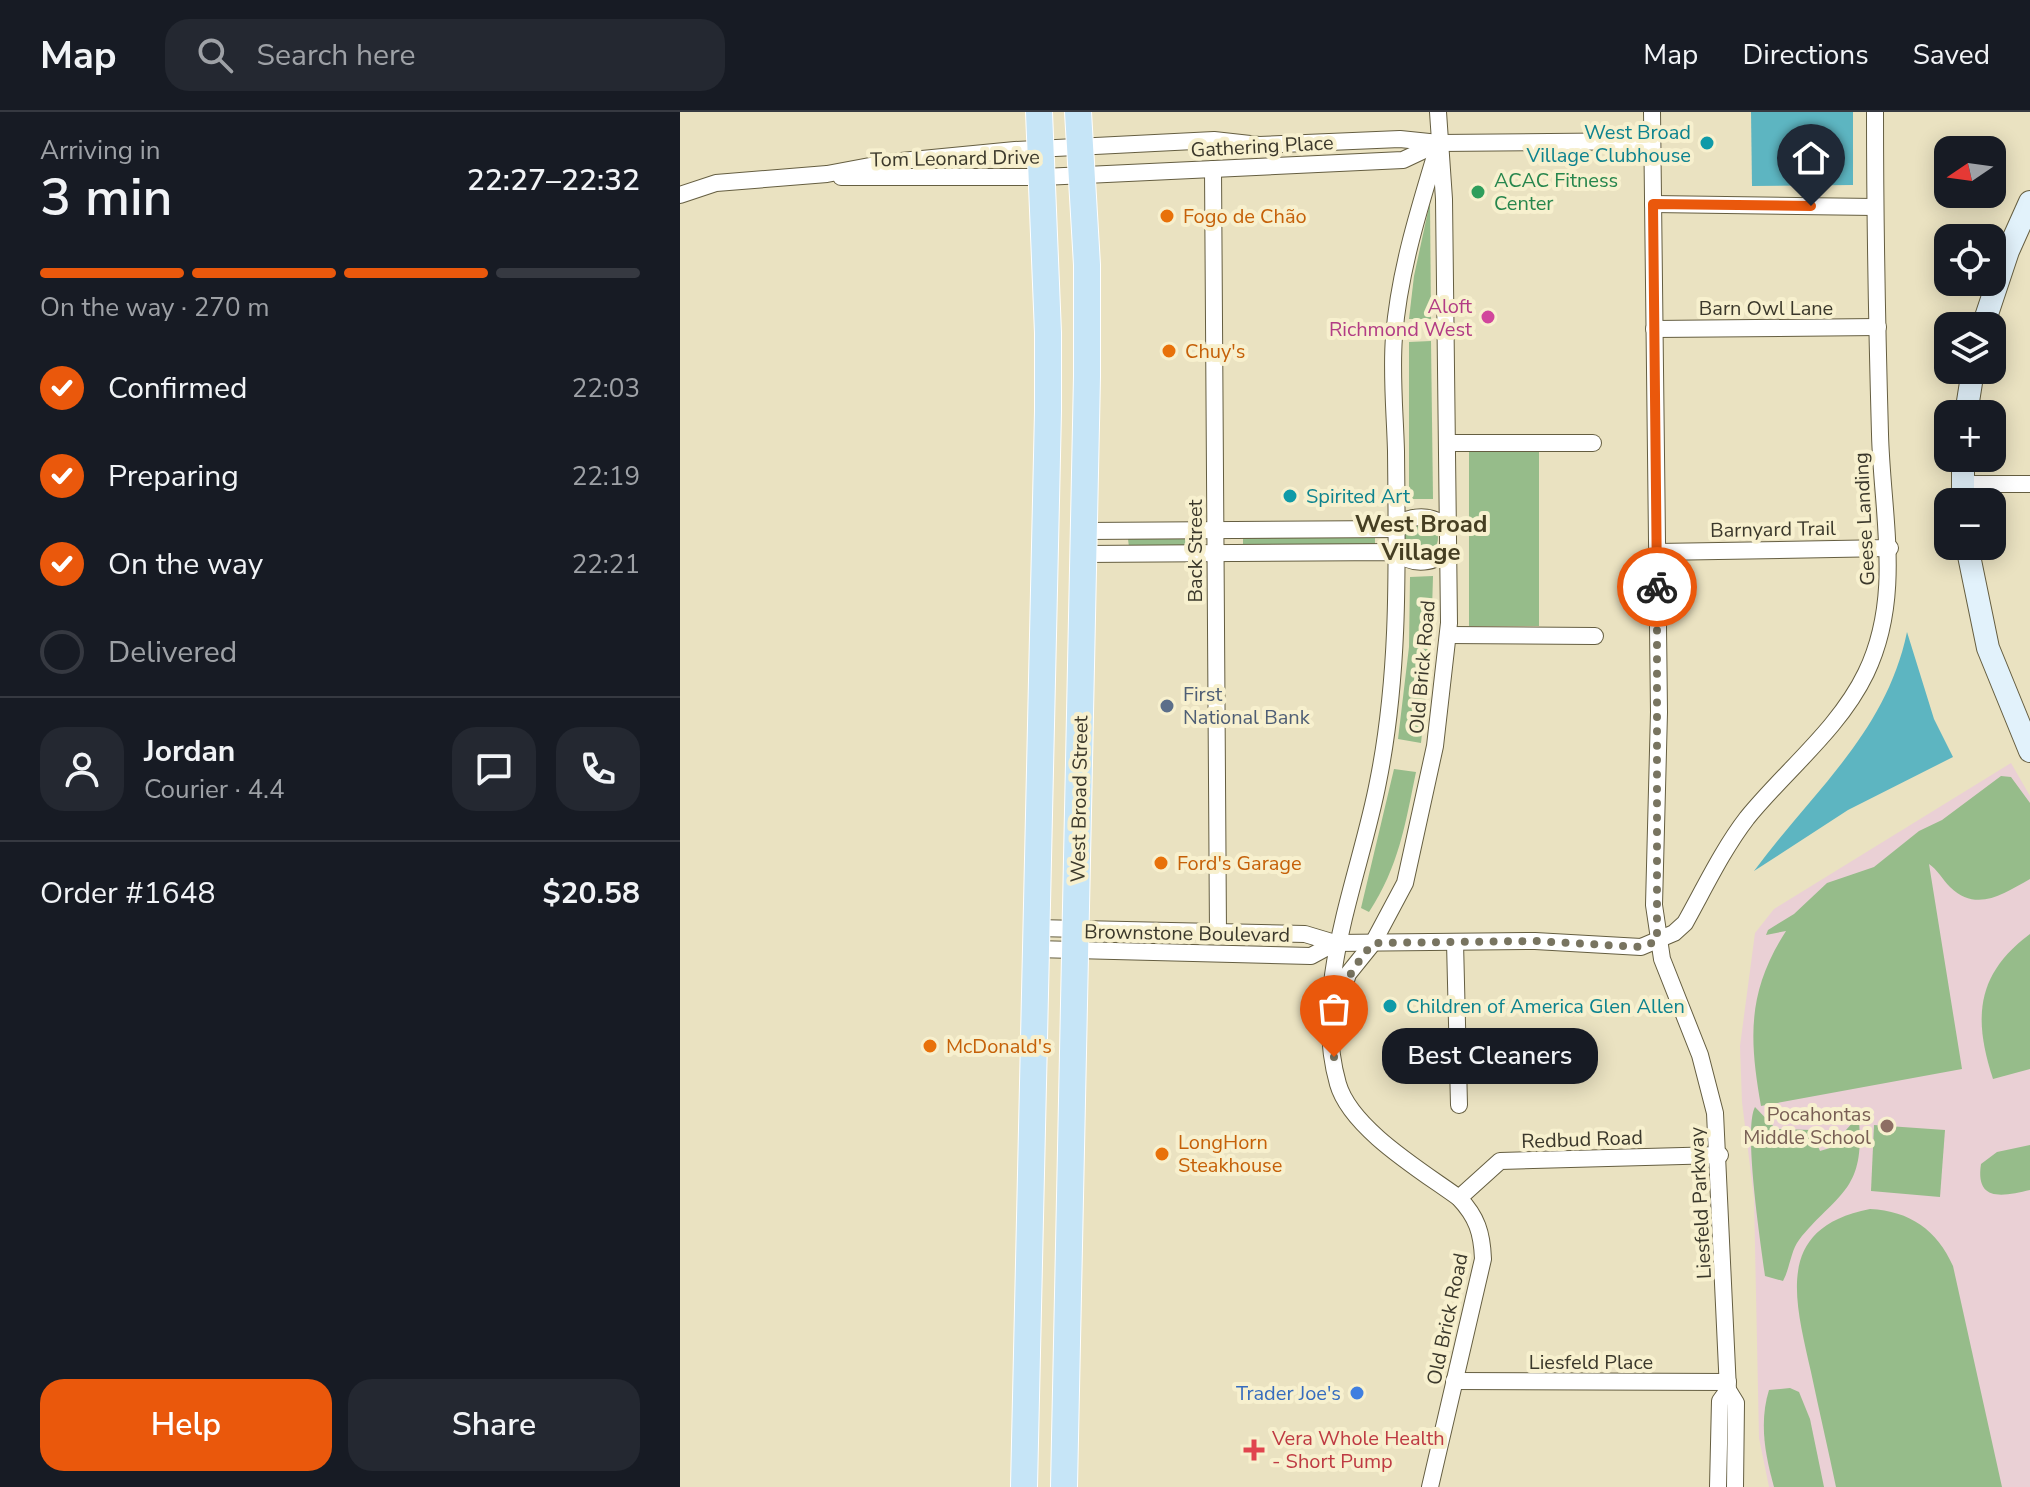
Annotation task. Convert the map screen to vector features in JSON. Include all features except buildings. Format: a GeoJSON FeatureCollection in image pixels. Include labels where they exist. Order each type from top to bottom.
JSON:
{"type":"FeatureCollection","features":[{"type":"Feature","properties":{"kind":"main road","name":"West Broad Street"},"geometry":{"type":"LineString","coordinates":[[1024,1487],[1048,411],[1039,112]]}},
{"type":"Feature","properties":{"kind":"main road","name":"West Broad Street"},"geometry":{"type":"LineString","coordinates":[[1065,1475],[1087,279],[1078,112]]}},
{"type":"Feature","properties":{"kind":"main road"},"geometry":{"type":"LineString","coordinates":[[1988,312],[2008,251],[2030,202]]}},
{"type":"Feature","properties":{"kind":"main road"},"geometry":{"type":"LineString","coordinates":[[1970,560],[1988,648],[2030,751]]}},
{"type":"Feature","properties":{"kind":"main road"},"geometry":{"type":"LineString","coordinates":[[1065,1475],[1081,1487]]}},
{"type":"Feature","properties":{"kind":"street","name":"Old Brick Road"},"geometry":{"type":"LineString","coordinates":[[1332,1028],[1348,974],[1373,943],[1405,883],[1435,746],[1448,635],[1444,199],[1438,112]]}},
{"type":"Feature","properties":{"kind":"street","name":"Liesfeld Parkway"},"geometry":{"type":"LineString","coordinates":[[1652,112],[1657,941],[1700,1055],[1715,1113],[1720,1155],[1728,1386],[1736,1403],[1735,1487]]}},
{"type":"Feature","properties":{"kind":"street","name":"Geese Landing"},"geometry":{"type":"LineString","coordinates":[[1657,941],[1685,923],[1746,819],[1795,769],[1865,675],[1880,638],[1888,597],[1890,548],[1882,482],[1875,112]]}},
{"type":"Feature","properties":{"kind":"street","name":"Gathering Place"},"geometry":{"type":"LineString","coordinates":[[1080,147],[1214,140],[1259,145],[1400,139],[1439,143],[1652,141]]}},
{"type":"Feature","properties":{"kind":"street","name":"Gathering Place"},"geometry":{"type":"LineString","coordinates":[[1083,175],[1403,160],[1439,143]]}},
{"type":"Feature","properties":{"kind":"street","name":"Old Brick Road"},"geometry":{"type":"LineString","coordinates":[[1430,1487],[1483,1259],[1482,1234],[1473,1212],[1459,1198],[1361,1122],[1348,1106],[1338,1085],[1332,1028],[1335,943],[1359,871],[1393,691],[1397,552],[1394,336],[1412,229],[1439,143]]}},
{"type":"Feature","properties":{"kind":"street","name":"Tom Leonard Drive"},"geometry":{"type":"LineString","coordinates":[[680,195],[716,183],[827,174],[891,162],[1080,147]]}},
{"type":"Feature","properties":{"kind":"street","name":"Back Street"},"geometry":{"type":"LineString","coordinates":[[1213,169],[1218,933]]}},
{"type":"Feature","properties":{"kind":"street","name":"Tom Leonard Drive"},"geometry":{"type":"LineString","coordinates":[[827,174],[856,179],[1083,175]]}},
{"type":"Feature","properties":{"kind":"street"},"geometry":{"type":"LineString","coordinates":[[1653,204],[1875,207]]}},
{"type":"Feature","properties":{"kind":"street","name":"Barn Owl Lane"},"geometry":{"type":"LineString","coordinates":[[1654,329],[1878,327]]}},
{"type":"Feature","properties":{"kind":"street"},"geometry":{"type":"LineString","coordinates":[[1447,443],[1593,443]]}},
{"type":"Feature","properties":{"kind":"street"},"geometry":{"type":"LineString","coordinates":[[2000,488],[2030,484]]}},
{"type":"Feature","properties":{"kind":"street"},"geometry":{"type":"LineString","coordinates":[[1084,543],[1215,531],[1396,529],[1413,517],[1431,517],[1449,529]]}},
{"type":"Feature","properties":{"kind":"street"},"geometry":{"type":"LineString","coordinates":[[1084,543],[1215,553],[1397,552],[1409,561],[1423,562],[1444,555],[1448,547]]}},
{"type":"Feature","properties":{"kind":"street","name":"Barnyard Trail"},"geometry":{"type":"LineString","coordinates":[[1657,552],[1890,548]]}},
{"type":"Feature","properties":{"kind":"street"},"geometry":{"type":"LineString","coordinates":[[1448,635],[1595,636]]}},
{"type":"Feature","properties":{"kind":"street","name":"Brownstone Boulevard"},"geometry":{"type":"LineString","coordinates":[[1076,940],[1218,933],[1305,934],[1335,943],[1455,942],[1641,947],[1657,941]]}},
{"type":"Feature","properties":{"kind":"street","name":"Brownstone Boulevard"},"geometry":{"type":"LineString","coordinates":[[1036,939],[1311,956],[1335,943]]}},
{"type":"Feature","properties":{"kind":"street"},"geometry":{"type":"LineString","coordinates":[[1455,942],[1459,1105]]}},
{"type":"Feature","properties":{"kind":"street","name":"Redbud Road"},"geometry":{"type":"LineString","coordinates":[[1459,1198],[1500,1161],[1720,1155]]}},
{"type":"Feature","properties":{"kind":"street","name":"Liesfeld Place"},"geometry":{"type":"LineString","coordinates":[[1454,1381],[1728,1386]]}},
{"type":"Feature","properties":{"kind":"street","name":"Liesfeld Parkway"},"geometry":{"type":"LineString","coordinates":[[1718,1487],[1720,1401],[1728,1386]]}},
{"type":"Feature","properties":{"kind":"shaded area","name":"Pocahontas Middle School"},"geometry":{"type":"Polygon","coordinates":[[[2011,763],[2030,796],[2030,1487],[1769,1487],[1759,1438],[1754,1198],[1742,1102],[1740,1046],[1755,933],[1774,909],[2011,763]]]}},
{"type":"Feature","properties":{"kind":"green space"},"geometry":{"type":"Polygon","coordinates":[[[1430,202],[1431,319],[1409,319],[1414,276],[1430,202]]]}},
{"type":"Feature","properties":{"kind":"green space"},"geometry":{"type":"Polygon","coordinates":[[[1431,341],[1433,499],[1409,499],[1409,342],[1431,341]]]}},
{"type":"Feature","properties":{"kind":"green space"},"geometry":{"type":"Polygon","coordinates":[[[1469,451],[1539,451],[1539,626],[1469,626],[1469,451]]]}},
{"type":"Feature","properties":{"kind":"green space"},"geometry":{"type":"Polygon","coordinates":[[[1421,521],[1433,526],[1438,538],[1433,550],[1421,555],[1409,550],[1404,538],[1409,526],[1421,521]]]}},
{"type":"Feature","properties":{"kind":"green space"},"geometry":{"type":"Polygon","coordinates":[[[1243,536],[1375,537],[1375,545],[1243,545],[1243,536]]]}},
{"type":"Feature","properties":{"kind":"green space"},"geometry":{"type":"Polygon","coordinates":[[[1192,538],[1192,547],[1129,547],[1128,539],[1192,538]]]}},
{"type":"Feature","properties":{"kind":"green space"},"geometry":{"type":"Polygon","coordinates":[[[1433,576],[1431,645],[1421,743],[1398,739],[1409,647],[1410,577],[1433,576]]]}},
{"type":"Feature","properties":{"kind":"green space"},"geometry":{"type":"Polygon","coordinates":[[[1394,769],[1416,772],[1394,861],[1369,912],[1361,908],[1394,769]]]}},
{"type":"Feature","properties":{"kind":"green space"},"geometry":{"type":"Polygon","coordinates":[[[2001,776],[2011,777],[2030,803],[2030,879],[2000,895],[1970,899],[1950,887],[1929,864],[1962,1069],[1761,1106],[1754,1059],[1754,1016],[1764,975],[1786,931],[1766,935],[1768,930],[1794,914],[1827,883],[1874,867],[1919,831],[1942,820],[2001,776]]]}},
{"type":"Feature","properties":{"kind":"green space"},"geometry":{"type":"Polygon","coordinates":[[[2030,934],[2030,1069],[1993,1079],[1983,1036],[1984,999],[1989,981],[1999,965],[2030,934]]]}},
{"type":"Feature","properties":{"kind":"green space"},"geometry":{"type":"Polygon","coordinates":[[[1755,1107],[1776,1129],[1811,1130],[1820,1151],[1830,1148],[1854,1121],[1859,1122],[1860,1145],[1852,1178],[1836,1201],[1799,1240],[1783,1281],[1765,1276],[1752,1162],[1755,1107]]]}},
{"type":"Feature","properties":{"kind":"green space"},"geometry":{"type":"Polygon","coordinates":[[[1874,1125],[1945,1130],[1940,1197],[1871,1191],[1874,1125]]]}},
{"type":"Feature","properties":{"kind":"green space"},"geometry":{"type":"Polygon","coordinates":[[[2030,1145],[2030,1190],[2001,1195],[1987,1191],[1980,1177],[1981,1164],[1997,1152],[2030,1145]]]}},
{"type":"Feature","properties":{"kind":"green space"},"geometry":{"type":"Polygon","coordinates":[[[1870,1209],[1910,1218],[1939,1242],[1953,1266],[2002,1487],[1836,1487],[1800,1319],[1798,1271],[1804,1250],[1818,1232],[1839,1219],[1870,1209]]]}},
{"type":"Feature","properties":{"kind":"green space"},"geometry":{"type":"Polygon","coordinates":[[[1790,1388],[1799,1392],[1810,1419],[1824,1487],[1774,1487],[1764,1438],[1764,1414],[1769,1390],[1790,1388]]]}},
{"type":"Feature","properties":{"kind":"water"},"geometry":{"type":"Polygon","coordinates":[[[1751,112],[1853,112],[1853,185],[1752,186],[1751,112]]]}},
{"type":"Feature","properties":{"kind":"water"},"geometry":{"type":"Polygon","coordinates":[[[1907,632],[1934,719],[1953,757],[1848,810],[1754,871],[1865,731],[1897,668],[1907,632]]]}},
{"type":"Feature","properties":{"kind":"way so far"},"geometry":{"type":"LineString","coordinates":[[1334,1057],[1332,1028],[1348,974],[1373,943],[1535,941],[1641,947],[1657,941],[1654,905],[1659,712],[1657,587]]}},
{"type":"Feature","properties":{"kind":"place","name":"West Broad Village Clubhouse"},"geometry":{"type":"Point","coordinates":[1707,143]}},
{"type":"Feature","properties":{"kind":"place","name":"ACAC Fitness Center"},"geometry":{"type":"Point","coordinates":[1478,192]}},
{"type":"Feature","properties":{"kind":"place","name":"Fogo de Chão"},"geometry":{"type":"Point","coordinates":[1167,216]}},
{"type":"Feature","properties":{"kind":"place","name":"Aloft Richmond West"},"geometry":{"type":"Point","coordinates":[1488,317]}},
{"type":"Feature","properties":{"kind":"place","name":"Chuy's"},"geometry":{"type":"Point","coordinates":[1169,351]}},
{"type":"Feature","properties":{"kind":"place","name":"Spirited Art"},"geometry":{"type":"Point","coordinates":[1290,496]}},
{"type":"Feature","properties":{"kind":"place","name":"First National Bank"},"geometry":{"type":"Point","coordinates":[1167,706]}},
{"type":"Feature","properties":{"kind":"place","name":"Ford's Garage"},"geometry":{"type":"Point","coordinates":[1161,863]}},
{"type":"Feature","properties":{"kind":"place","name":"Children of America Glen Allen"},"geometry":{"type":"Point","coordinates":[1390,1006]}},
{"type":"Feature","properties":{"kind":"place","name":"McDonald's"},"geometry":{"type":"Point","coordinates":[930,1046]}},
{"type":"Feature","properties":{"kind":"place","name":"Best Cleaners"},"geometry":{"type":"Point","coordinates":[1334,1057]}},
{"type":"Feature","properties":{"kind":"place","name":"Pocahontas Middle School"},"geometry":{"type":"Point","coordinates":[1887,1126]}},
{"type":"Feature","properties":{"kind":"place","name":"LongHorn Steakhouse"},"geometry":{"type":"Point","coordinates":[1162,1154]}},
{"type":"Feature","properties":{"kind":"place","name":"Trader Joe's"},"geometry":{"type":"Point","coordinates":[1357,1393]}},
{"type":"Feature","properties":{"kind":"place","name":"Vera Whole Health - Short Pump"},"geometry":{"type":"Point","coordinates":[1254,1450]}},
{"type":"Feature","properties":{"kind":"district","name":"West Broad Village"},"geometry":{"type":"Point","coordinates":[1421,538]}},
{"type":"Feature","properties":{"kind":"route"},"geometry":{"type":"LineString","coordinates":[[1657,587],[1653,204],[1811,206]]}}]}
